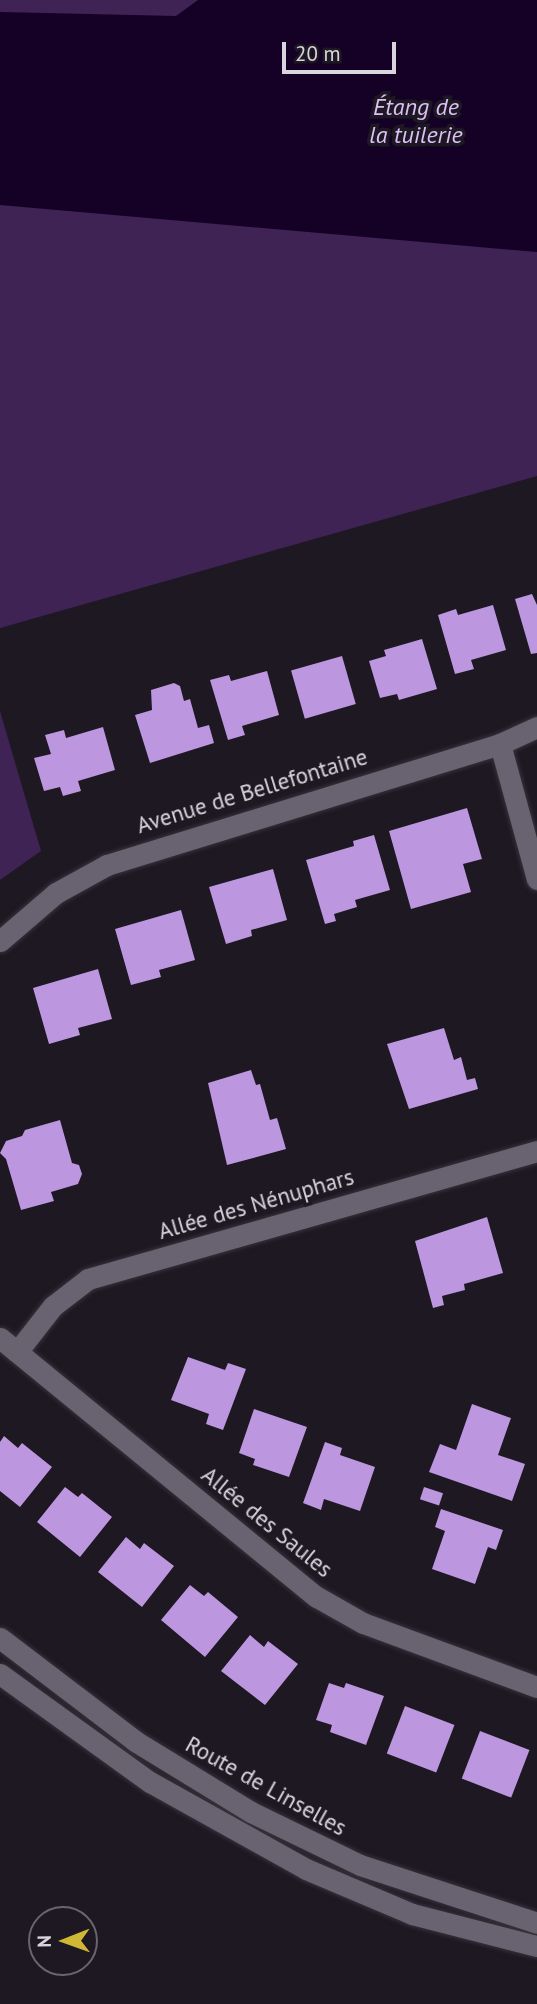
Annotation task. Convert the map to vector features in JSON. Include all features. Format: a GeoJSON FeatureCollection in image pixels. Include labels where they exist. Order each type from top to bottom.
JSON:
{"type":"FeatureCollection","features":[{"type":"Feature","properties":{"kind":"street","name":"Avenue de Bellefontaine"},"geometry":{"type":"LineString","coordinates":[[0,941],[56,893],[107,865],[500,744],[537,727]]}},
{"type":"Feature","properties":{"kind":"street"},"geometry":{"type":"LineString","coordinates":[[500,744],[537,880]]}},
{"type":"Feature","properties":{"kind":"street","name":"Allée des Nénuphars"},"geometry":{"type":"LineString","coordinates":[[17,1352],[53,1306],[88,1279],[537,1151]]}},
{"type":"Feature","properties":{"kind":"street","name":"Allée des Saules"},"geometry":{"type":"LineString","coordinates":[[0,1338],[317,1597],[363,1623],[537,1686]]}},
{"type":"Feature","properties":{"kind":"street","name":"Route de Linselles"},"geometry":{"type":"LineString","coordinates":[[0,1638],[135,1741],[251,1812],[360,1865],[537,1923]]}},
{"type":"Feature","properties":{"kind":"street"},"geometry":{"type":"LineString","coordinates":[[0,1674],[150,1782],[306,1869],[412,1914],[537,1946]]}},
{"type":"Feature","properties":{"kind":"shaded area"},"geometry":{"type":"Polygon","coordinates":[[[0,0],[537,0],[537,476],[0,628],[0,0]]]}},
{"type":"Feature","properties":{"kind":"shaded area"},"geometry":{"type":"Polygon","coordinates":[[[0,711],[41,851],[0,880],[0,711]]]}},
{"type":"Feature","properties":{"kind":"water","name":"Étang de la tuilerie"},"geometry":{"type":"Polygon","coordinates":[[[198,0],[537,0],[537,252],[0,205],[0,12],[176,16],[198,0]]]}},
{"type":"Feature","properties":{"kind":"building"},"geometry":{"type":"Polygon","coordinates":[[[532,594],[537,605],[537,653],[531,654],[515,599],[532,594]]]}},
{"type":"Feature","properties":{"kind":"building"},"geometry":{"type":"Polygon","coordinates":[[[493,605],[506,650],[471,660],[474,669],[455,674],[438,615],[456,609],[458,615],[493,605]]]}},
{"type":"Feature","properties":{"kind":"building"},"geometry":{"type":"Polygon","coordinates":[[[422,639],[437,689],[399,700],[397,694],[380,698],[369,661],[386,656],[384,650],[422,639]]]}},
{"type":"Feature","properties":{"kind":"building"},"geometry":{"type":"Polygon","coordinates":[[[342,656],[356,704],[305,719],[291,671],[342,656]]]}},
{"type":"Feature","properties":{"kind":"building"},"geometry":{"type":"Polygon","coordinates":[[[267,671],[279,715],[242,726],[245,735],[228,740],[210,680],[229,675],[231,681],[267,671]]]}},
{"type":"Feature","properties":{"kind":"building"},"geometry":{"type":"Polygon","coordinates":[[[174,683],[180,686],[184,701],[190,699],[198,728],[209,725],[214,743],[150,763],[135,715],[152,710],[151,690],[174,683]]]}},
{"type":"Feature","properties":{"kind":"building"},"geometry":{"type":"Polygon","coordinates":[[[103,727],[115,770],[78,781],[81,791],[63,796],[60,787],[44,791],[34,758],[51,754],[45,735],[64,730],[66,738],[103,727]]]}},
{"type":"Feature","properties":{"kind":"building"},"geometry":{"type":"Polygon","coordinates":[[[467,808],[482,859],[463,864],[471,892],[411,909],[389,831],[467,808]]]}},
{"type":"Feature","properties":{"kind":"building"},"geometry":{"type":"Polygon","coordinates":[[[374,835],[390,890],[355,900],[357,907],[334,914],[336,921],[325,924],[306,860],[354,846],[353,841],[374,835]]]}},
{"type":"Feature","properties":{"kind":"building"},"geometry":{"type":"Polygon","coordinates":[[[273,869],[287,920],[251,930],[252,936],[226,944],[209,887],[273,869]]]}},
{"type":"Feature","properties":{"kind":"building"},"geometry":{"type":"Polygon","coordinates":[[[181,910],[195,960],[159,970],[161,977],[131,985],[115,929],[181,910]]]}},
{"type":"Feature","properties":{"kind":"building"},"geometry":{"type":"Polygon","coordinates":[[[98,969],[112,1019],[78,1028],[80,1035],[49,1044],[33,988],[98,969]]]}},
{"type":"Feature","properties":{"kind":"building"},"geometry":{"type":"Polygon","coordinates":[[[444,1028],[454,1060],[461,1057],[467,1080],[475,1078],[478,1089],[409,1109],[387,1044],[444,1028]]]}},
{"type":"Feature","properties":{"kind":"building"},"geometry":{"type":"Polygon","coordinates":[[[251,1070],[256,1085],[260,1084],[270,1120],[277,1118],[286,1149],[227,1165],[208,1083],[251,1070]]]}},
{"type":"Feature","properties":{"kind":"building"},"geometry":{"type":"Polygon","coordinates":[[[60,1120],[72,1163],[79,1165],[82,1174],[78,1184],[51,1192],[54,1201],[21,1210],[6,1159],[0,1153],[6,1141],[22,1136],[25,1130],[60,1120]]]}},
{"type":"Feature","properties":{"kind":"building"},"geometry":{"type":"Polygon","coordinates":[[[487,1217],[503,1273],[464,1284],[465,1290],[442,1296],[444,1305],[433,1308],[415,1241],[487,1217]]]}},
{"type":"Feature","properties":{"kind":"building"},"geometry":{"type":"Polygon","coordinates":[[[188,1357],[225,1370],[228,1363],[246,1369],[223,1430],[206,1424],[209,1414],[171,1400],[188,1357]]]}},
{"type":"Feature","properties":{"kind":"building"},"geometry":{"type":"Polygon","coordinates":[[[472,1404],[511,1418],[498,1455],[525,1464],[512,1501],[429,1472],[440,1444],[456,1450],[472,1404]]]}},
{"type":"Feature","properties":{"kind":"building"},"geometry":{"type":"Polygon","coordinates":[[[254,1409],[307,1427],[289,1477],[253,1465],[255,1459],[239,1453],[254,1409]]]}},
{"type":"Feature","properties":{"kind":"building"},"geometry":{"type":"Polygon","coordinates":[[[4,1436],[18,1448],[22,1443],[52,1467],[20,1507],[0,1491],[0,1442],[4,1436]]]}},
{"type":"Feature","properties":{"kind":"building"},"geometry":{"type":"Polygon","coordinates":[[[325,1442],[342,1448],[340,1455],[375,1467],[360,1511],[324,1499],[321,1510],[303,1503],[325,1442]]]}},
{"type":"Feature","properties":{"kind":"building"},"geometry":{"type":"Polygon","coordinates":[[[65,1487],[78,1497],[82,1493],[112,1517],[80,1557],[37,1522],[65,1487]]]}},
{"type":"Feature","properties":{"kind":"building"},"geometry":{"type":"Polygon","coordinates":[[[424,1487],[443,1493],[439,1506],[420,1499],[424,1487]]]}},
{"type":"Feature","properties":{"kind":"building"},"geometry":{"type":"Polygon","coordinates":[[[441,1509],[503,1530],[496,1550],[488,1547],[475,1584],[432,1569],[445,1531],[435,1527],[441,1509]]]}},
{"type":"Feature","properties":{"kind":"building"},"geometry":{"type":"Polygon","coordinates":[[[126,1537],[140,1549],[144,1543],[174,1566],[142,1607],[98,1572],[126,1537]]]}},
{"type":"Feature","properties":{"kind":"building"},"geometry":{"type":"Polygon","coordinates":[[[190,1585],[204,1596],[208,1592],[238,1617],[205,1657],[161,1620],[190,1585]]]}},
{"type":"Feature","properties":{"kind":"building"},"geometry":{"type":"Polygon","coordinates":[[[250,1635],[264,1647],[268,1641],[298,1664],[265,1705],[221,1671],[250,1635]]]}},
{"type":"Feature","properties":{"kind":"building"},"geometry":{"type":"Polygon","coordinates":[[[329,1683],[344,1688],[346,1683],[384,1696],[366,1745],[330,1732],[332,1725],[316,1720],[329,1683]]]}},
{"type":"Feature","properties":{"kind":"building"},"geometry":{"type":"Polygon","coordinates":[[[405,1706],[454,1725],[436,1773],[387,1754],[405,1706]]]}},
{"type":"Feature","properties":{"kind":"building"},"geometry":{"type":"Polygon","coordinates":[[[480,1731],[529,1750],[511,1798],[462,1779],[480,1731]]]}}]}
